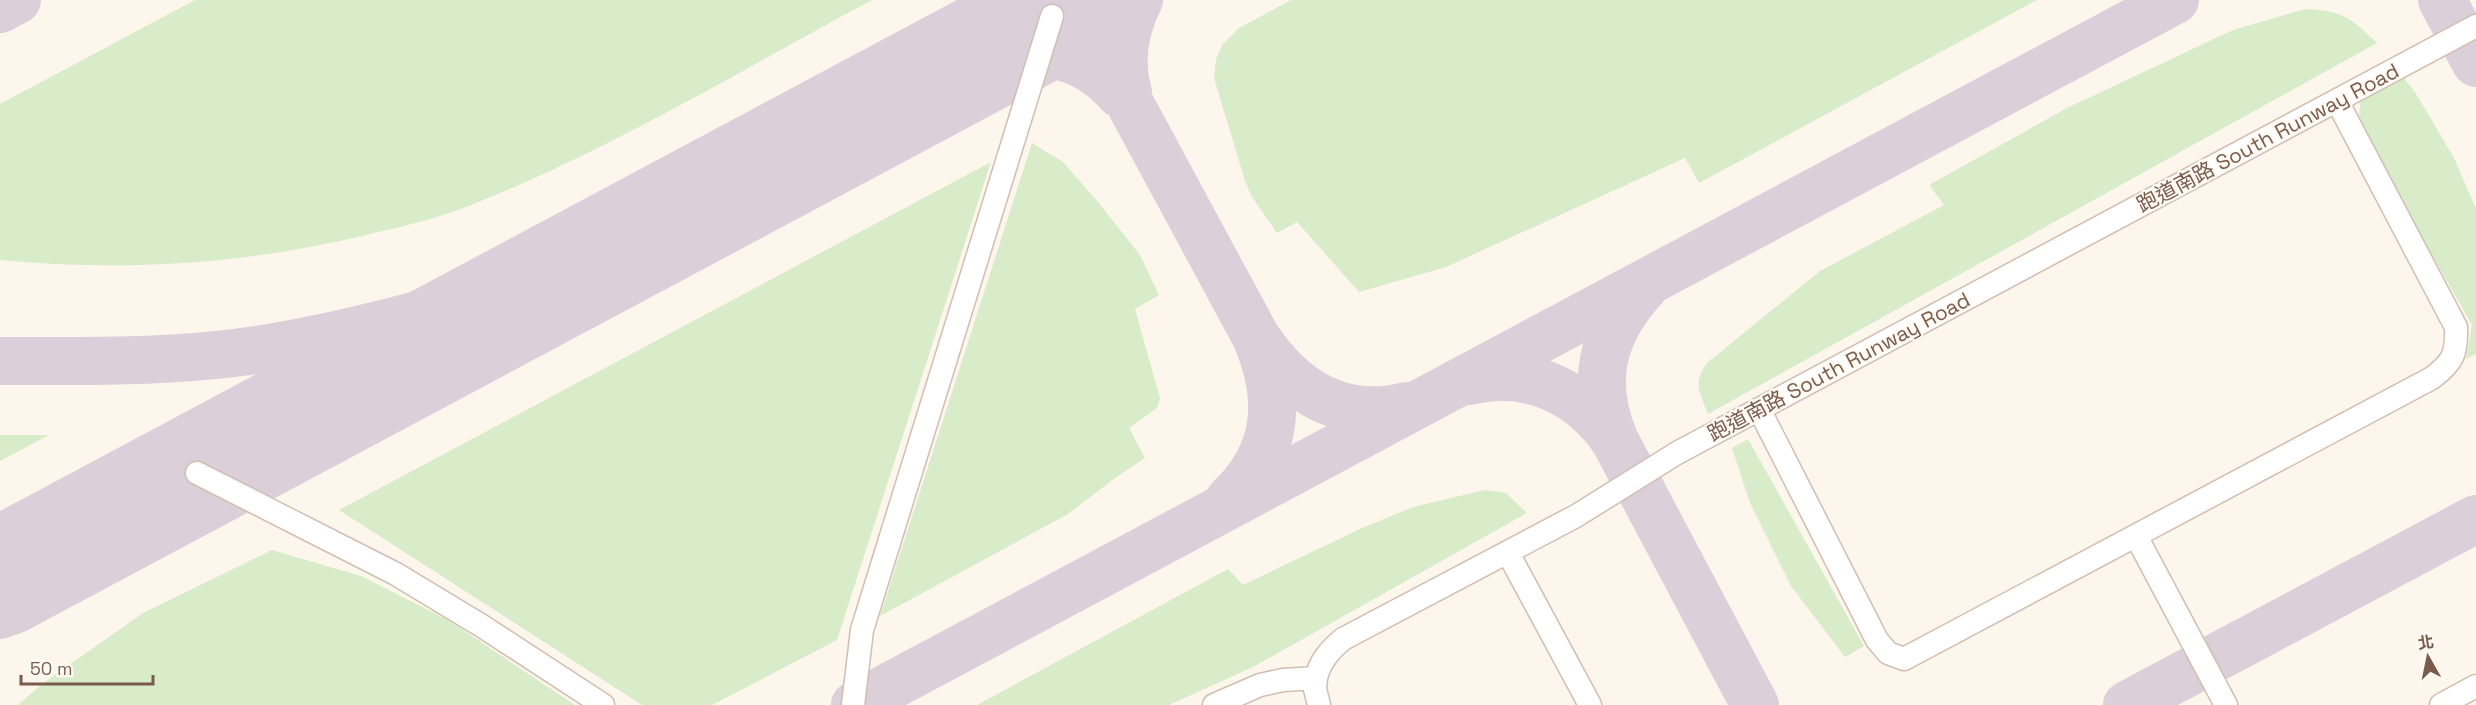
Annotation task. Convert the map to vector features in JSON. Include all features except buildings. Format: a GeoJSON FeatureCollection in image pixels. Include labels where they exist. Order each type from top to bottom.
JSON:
{"type":"FeatureCollection","features":[{"type":"Feature","properties":{"kind":"lane"},"geometry":{"type":"LineString","coordinates":[[853,705],[862,630],[1052,16]]}},
{"type":"Feature","properties":{"kind":"lane","name":"跑道南路 South Runway Road"},"geometry":{"type":"LineString","coordinates":[[1316,678],[1325,656],[1343,639],[1508,553],[1599,502],[1670,457],[2476,26]]}},
{"type":"Feature","properties":{"kind":"lane"},"geometry":{"type":"LineString","coordinates":[[1759,409],[1877,640],[1888,653],[1904,659],[2136,536],[2432,378],[2448,366],[2456,347],[2456,327],[2337,101]]}},
{"type":"Feature","properties":{"kind":"lane"},"geometry":{"type":"LineString","coordinates":[[197,473],[396,574],[482,626],[603,705]]}},
{"type":"Feature","properties":{"kind":"lane"},"geometry":{"type":"LineString","coordinates":[[2136,536],[2226,705]]}},
{"type":"Feature","properties":{"kind":"lane"},"geometry":{"type":"LineString","coordinates":[[1508,553],[1590,705]]}},
{"type":"Feature","properties":{"kind":"lane"},"geometry":{"type":"LineString","coordinates":[[1214,705],[1260,684],[1316,678],[1315,689],[1319,705]]}},
{"type":"Feature","properties":{"kind":"lane"},"geometry":{"type":"LineString","coordinates":[[2441,705],[2476,686]]}},
{"type":"Feature","properties":{"kind":"green space"},"geometry":{"type":"Polygon","coordinates":[[[195,0],[872,0],[634,130],[486,199],[429,219],[324,244],[232,259],[140,265],[47,264],[0,260],[0,104],[195,0]]]}},
{"type":"Feature","properties":{"kind":"green space"},"geometry":{"type":"Polygon","coordinates":[[[1291,0],[2037,0],[1699,183],[1685,158],[1446,267],[1359,292],[1297,222],[1277,233],[1252,197],[1245,181],[1214,78],[1216,59],[1223,44],[1239,28],[1291,0]]]}},
{"type":"Feature","properties":{"kind":"green space"},"geometry":{"type":"Polygon","coordinates":[[[2305,9],[2345,17],[2377,43],[1708,414],[1699,388],[1702,370],[1707,363],[1820,271],[1944,205],[1929,185],[2067,108],[2233,30],[2305,9]]]}},
{"type":"Feature","properties":{"kind":"green space"},"geometry":{"type":"Polygon","coordinates":[[[2398,71],[2415,92],[2454,158],[2476,209],[2476,354],[2466,359],[2472,325],[2363,134],[2359,114],[2361,99],[2398,71]]]}},
{"type":"Feature","properties":{"kind":"green space"},"geometry":{"type":"Polygon","coordinates":[[[1032,143],[1063,162],[1098,202],[1140,255],[1159,295],[1135,309],[1160,398],[1157,408],[1129,428],[1145,458],[1068,514],[880,616],[1032,143]]]}},
{"type":"Feature","properties":{"kind":"green space"},"geometry":{"type":"Polygon","coordinates":[[[991,162],[837,640],[712,705],[642,705],[339,510],[991,162]]]}},
{"type":"Feature","properties":{"kind":"green space"},"geometry":{"type":"Polygon","coordinates":[[[0,435],[49,435],[0,461],[0,435]]]}},
{"type":"Feature","properties":{"kind":"green space"},"geometry":{"type":"Polygon","coordinates":[[[1748,439],[1864,646],[1845,657],[1791,586],[1750,503],[1732,448],[1748,439]]]}},
{"type":"Feature","properties":{"kind":"green space"},"geometry":{"type":"Polygon","coordinates":[[[1485,490],[1506,493],[1527,513],[1253,667],[1169,705],[977,705],[1228,569],[1243,585],[1360,529],[1413,507],[1485,490]]]}},
{"type":"Feature","properties":{"kind":"green space"},"geometry":{"type":"Polygon","coordinates":[[[272,550],[361,576],[448,620],[575,705],[18,705],[42,684],[143,613],[272,550]]]}},
{"type":"Feature","properties":{"kind":"taxiway"},"geometry":{"type":"LineString","coordinates":[[0,9],[17,0]]}},
{"type":"Feature","properties":{"kind":"taxiway"},"geometry":{"type":"LineString","coordinates":[[961,64],[996,37],[1015,10],[1019,0]]}},
{"type":"Feature","properties":{"kind":"taxiway"},"geometry":{"type":"LineString","coordinates":[[1074,0],[1256,337],[1264,360],[1270,382],[1271,424],[1258,463],[1246,482],[1229,500]]}},
{"type":"Feature","properties":{"kind":"taxiway"},"geometry":{"type":"LineString","coordinates":[[1128,93],[1125,81],[1124,46],[1139,0]]}},
{"type":"Feature","properties":{"kind":"taxiway"},"geometry":{"type":"LineString","coordinates":[[855,705],[2175,0]]}},
{"type":"Feature","properties":{"kind":"taxiway"},"geometry":{"type":"LineString","coordinates":[[2442,0],[2476,63]]}},
{"type":"Feature","properties":{"kind":"taxiway"},"geometry":{"type":"LineString","coordinates":[[955,68],[1000,56],[1043,54],[1063,57],[1083,64],[1102,77],[1120,94]]}},
{"type":"Feature","properties":{"kind":"taxiway"},"geometry":{"type":"LineString","coordinates":[[0,361],[165,359],[263,349],[349,332],[433,311],[599,258]]}},
{"type":"Feature","properties":{"kind":"taxiway"},"geometry":{"type":"LineString","coordinates":[[1614,439],[1603,396],[1604,358],[1619,321],[1645,286]]}},
{"type":"Feature","properties":{"kind":"taxiway"},"geometry":{"type":"LineString","coordinates":[[1259,341],[1288,375],[1322,399],[1362,410],[1384,410],[1407,406]]}},
{"type":"Feature","properties":{"kind":"taxiway"},"geometry":{"type":"LineString","coordinates":[[1469,381],[1491,377],[1532,380],[1570,397],[1602,424],[1615,441],[1755,705]]}},
{"type":"Feature","properties":{"kind":"taxiway"},"geometry":{"type":"LineString","coordinates":[[0,615],[197,473]]}},
{"type":"Feature","properties":{"kind":"taxiway"},"geometry":{"type":"LineString","coordinates":[[2127,705],[2476,519]]}},
{"type":"Feature","properties":{"kind":"runway"},"geometry":{"type":"LineString","coordinates":[[0,578],[1082,0]]}}]}
